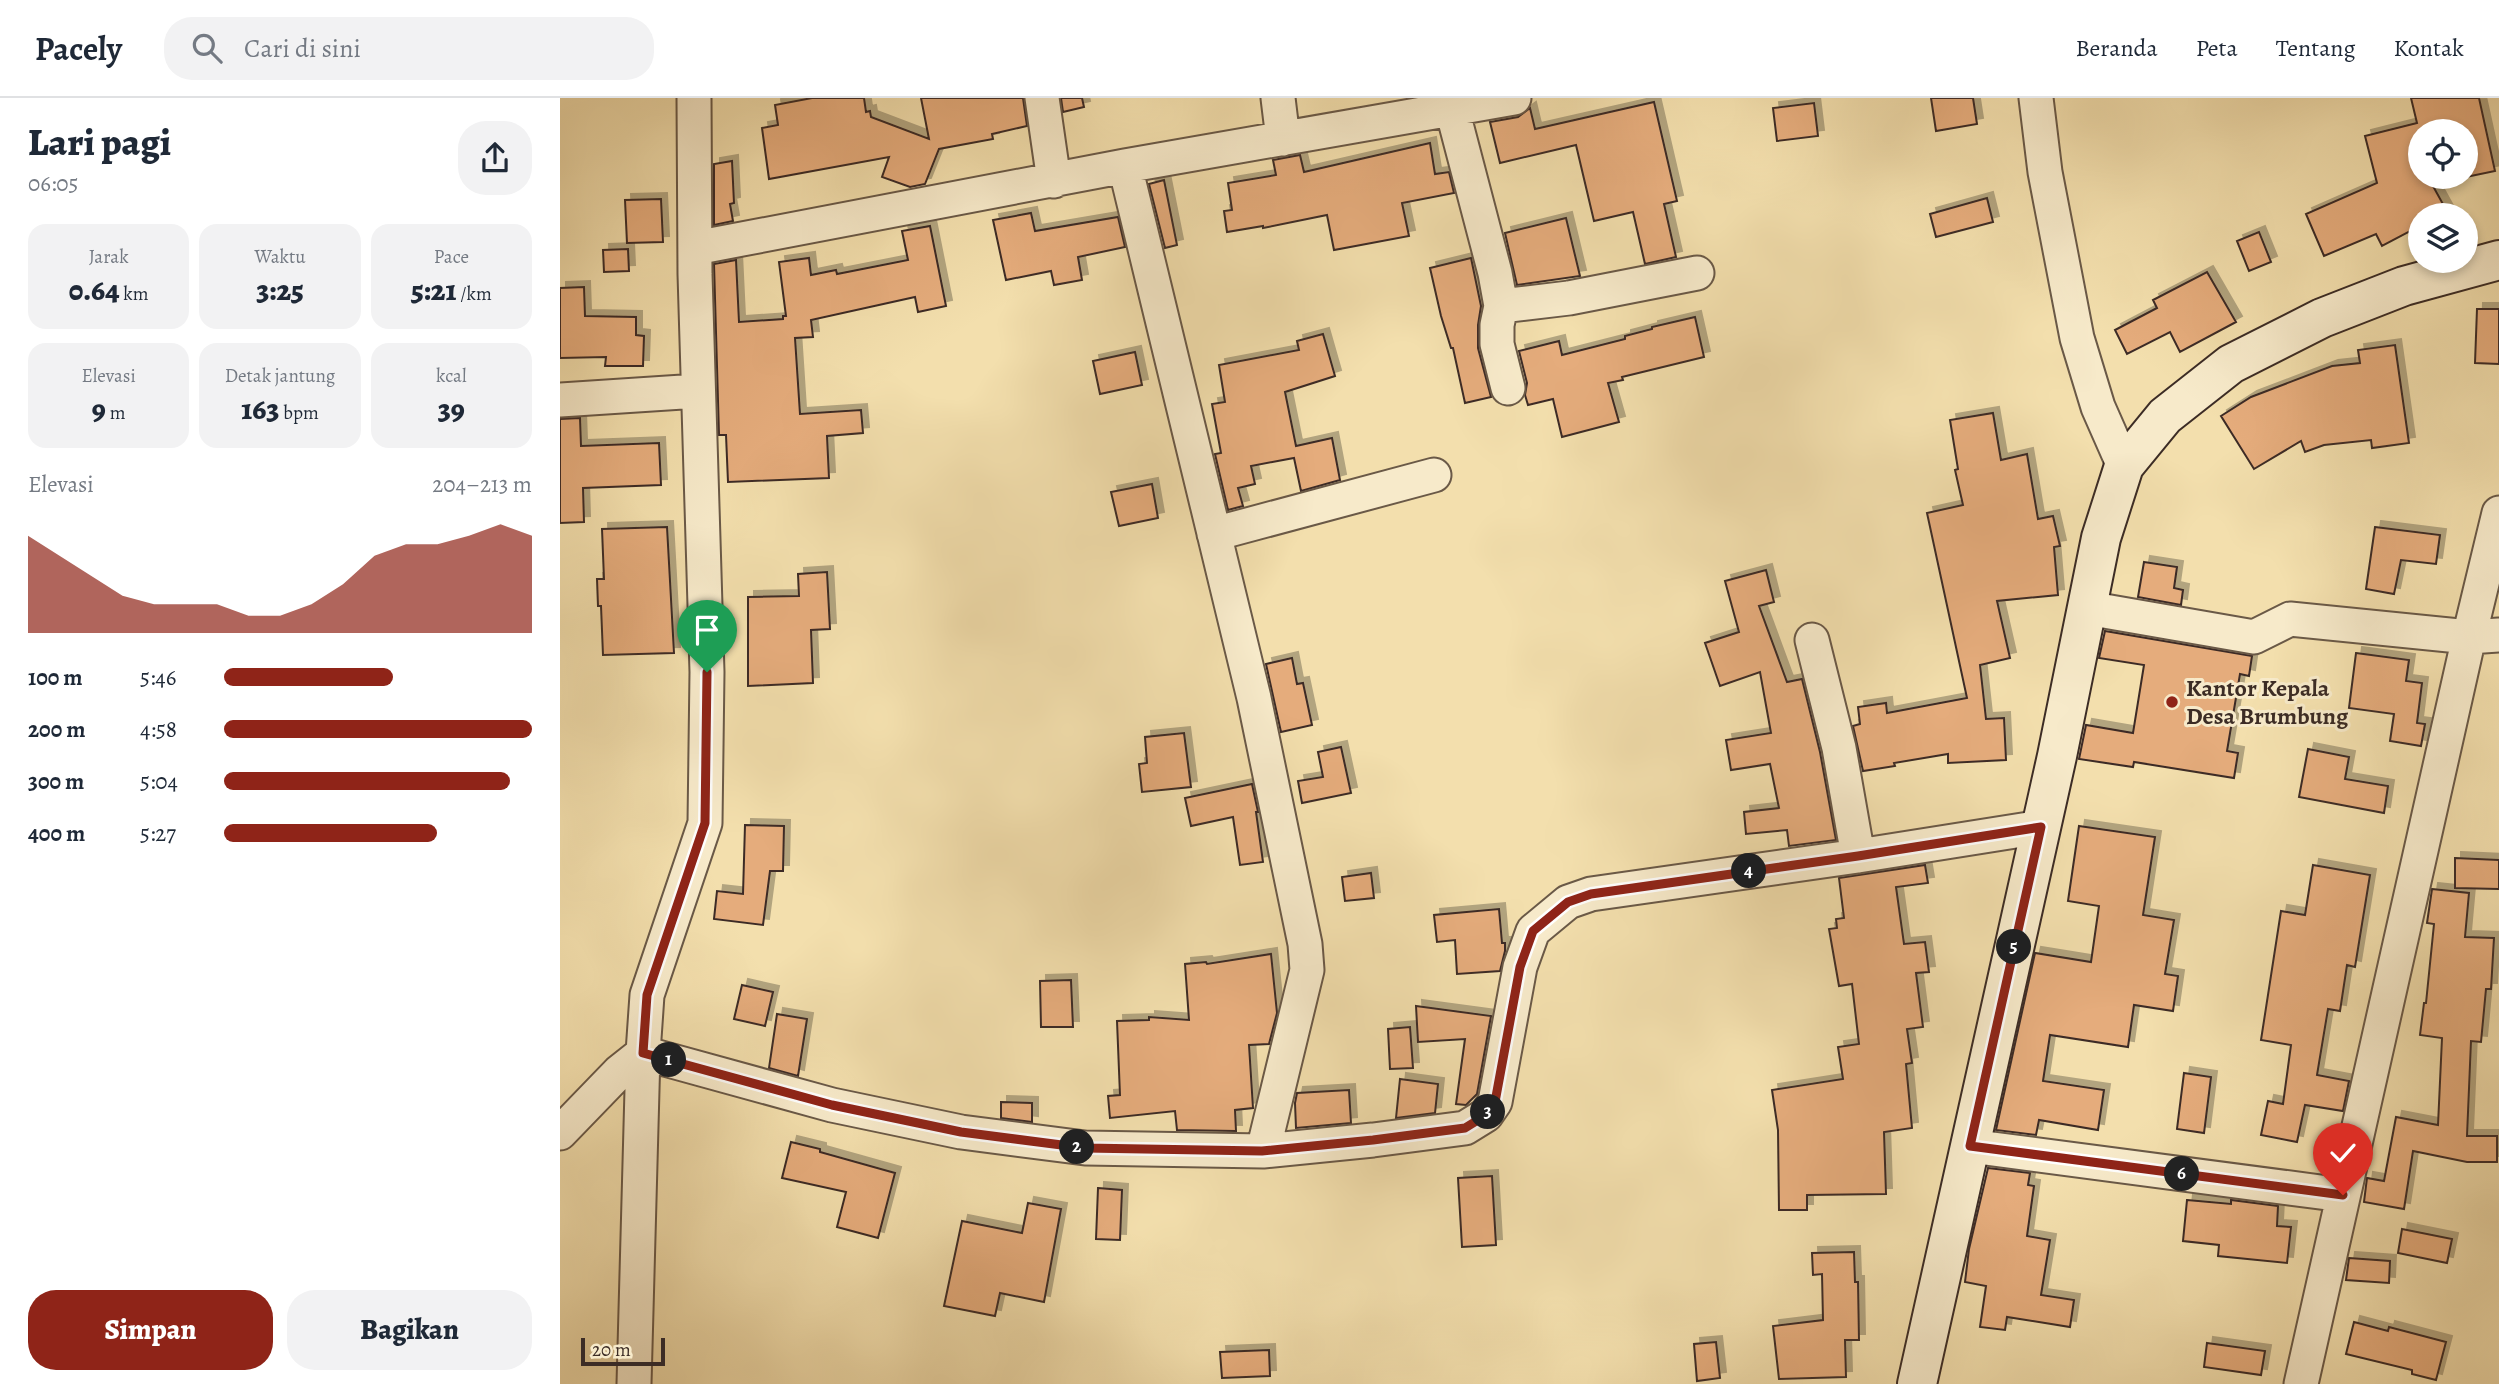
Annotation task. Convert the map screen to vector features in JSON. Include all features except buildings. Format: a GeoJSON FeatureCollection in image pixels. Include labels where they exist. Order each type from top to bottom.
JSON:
{"type":"FeatureCollection","features":[{"type":"Feature","properties":{"kind":"street"},"geometry":{"type":"LineString","coordinates":[[634,1384],[647,995],[705,823],[707,672],[698,391],[694,98]]}},
{"type":"Feature","properties":{"kind":"street"},"geometry":{"type":"LineString","coordinates":[[1042,98],[1054,181]]}},
{"type":"Feature","properties":{"kind":"street"},"geometry":{"type":"LineString","coordinates":[[1278,98],[1283,139]]}},
{"type":"Feature","properties":{"kind":"street"},"geometry":{"type":"LineString","coordinates":[[695,248],[1125,166],[1514,98]]}},
{"type":"Feature","properties":{"kind":"street"},"geometry":{"type":"LineString","coordinates":[[2036,98],[2045,172],[2077,338],[2098,407],[2124,467]]}},
{"type":"Feature","properties":{"kind":"street"},"geometry":{"type":"LineString","coordinates":[[1451,109],[1495,273],[1501,306],[1497,344],[1508,388]]}},
{"type":"Feature","properties":{"kind":"street"},"geometry":{"type":"LineString","coordinates":[[1125,166],[1254,698],[1305,944],[1307,970],[1262,1151]]}},
{"type":"Feature","properties":{"kind":"street"},"geometry":{"type":"LineString","coordinates":[[1917,1384],[2041,827],[2101,538],[2124,467],[2165,416],[2231,364],[2322,317],[2404,286],[2499,260]]}},
{"type":"Feature","properties":{"kind":"street"},"geometry":{"type":"LineString","coordinates":[[1501,306],[1569,298],[1697,273]]}},
{"type":"Feature","properties":{"kind":"street"},"geometry":{"type":"LineString","coordinates":[[560,401],[698,391]]}},
{"type":"Feature","properties":{"kind":"street"},"geometry":{"type":"LineString","coordinates":[[1214,534],[1434,475]]}},
{"type":"Feature","properties":{"kind":"street"},"geometry":{"type":"LineString","coordinates":[[2301,1384],[2343,1195],[2484,636],[2499,513]]}},
{"type":"Feature","properties":{"kind":"street"},"geometry":{"type":"LineString","coordinates":[[2087,608],[2254,637],[2290,619],[2484,636]]}},
{"type":"Feature","properties":{"kind":"street"},"geometry":{"type":"LineString","coordinates":[[1812,640],[1839,748],[1858,856]]}},
{"type":"Feature","properties":{"kind":"street"},"geometry":{"type":"LineString","coordinates":[[643,1053],[832,1105],[961,1132],[1085,1148],[1262,1151],[1465,1128],[1486,1115],[1495,1102],[1520,967],[1533,931],[1568,902],[1591,894],[2041,827]]}},
{"type":"Feature","properties":{"kind":"street"},"geometry":{"type":"LineString","coordinates":[[560,1133],[619,1072],[643,1053]]}},
{"type":"Feature","properties":{"kind":"street"},"geometry":{"type":"LineString","coordinates":[[1970,1146],[2343,1195]]}},
{"type":"Feature","properties":{"kind":"place","name":"Kantor Kepala Desa Brumbung"},"geometry":{"type":"Point","coordinates":[2172,702]}},
{"type":"Feature","properties":{"kind":"route"},"geometry":{"type":"LineString","coordinates":[[707,672],[705,823],[647,995],[643,1053],[832,1105],[961,1132],[1085,1148],[1262,1151],[1465,1128],[1486,1115],[1495,1102],[1520,967],[1533,931],[1568,902],[1591,894],[2041,827],[1970,1146],[2343,1195]]}}]}
